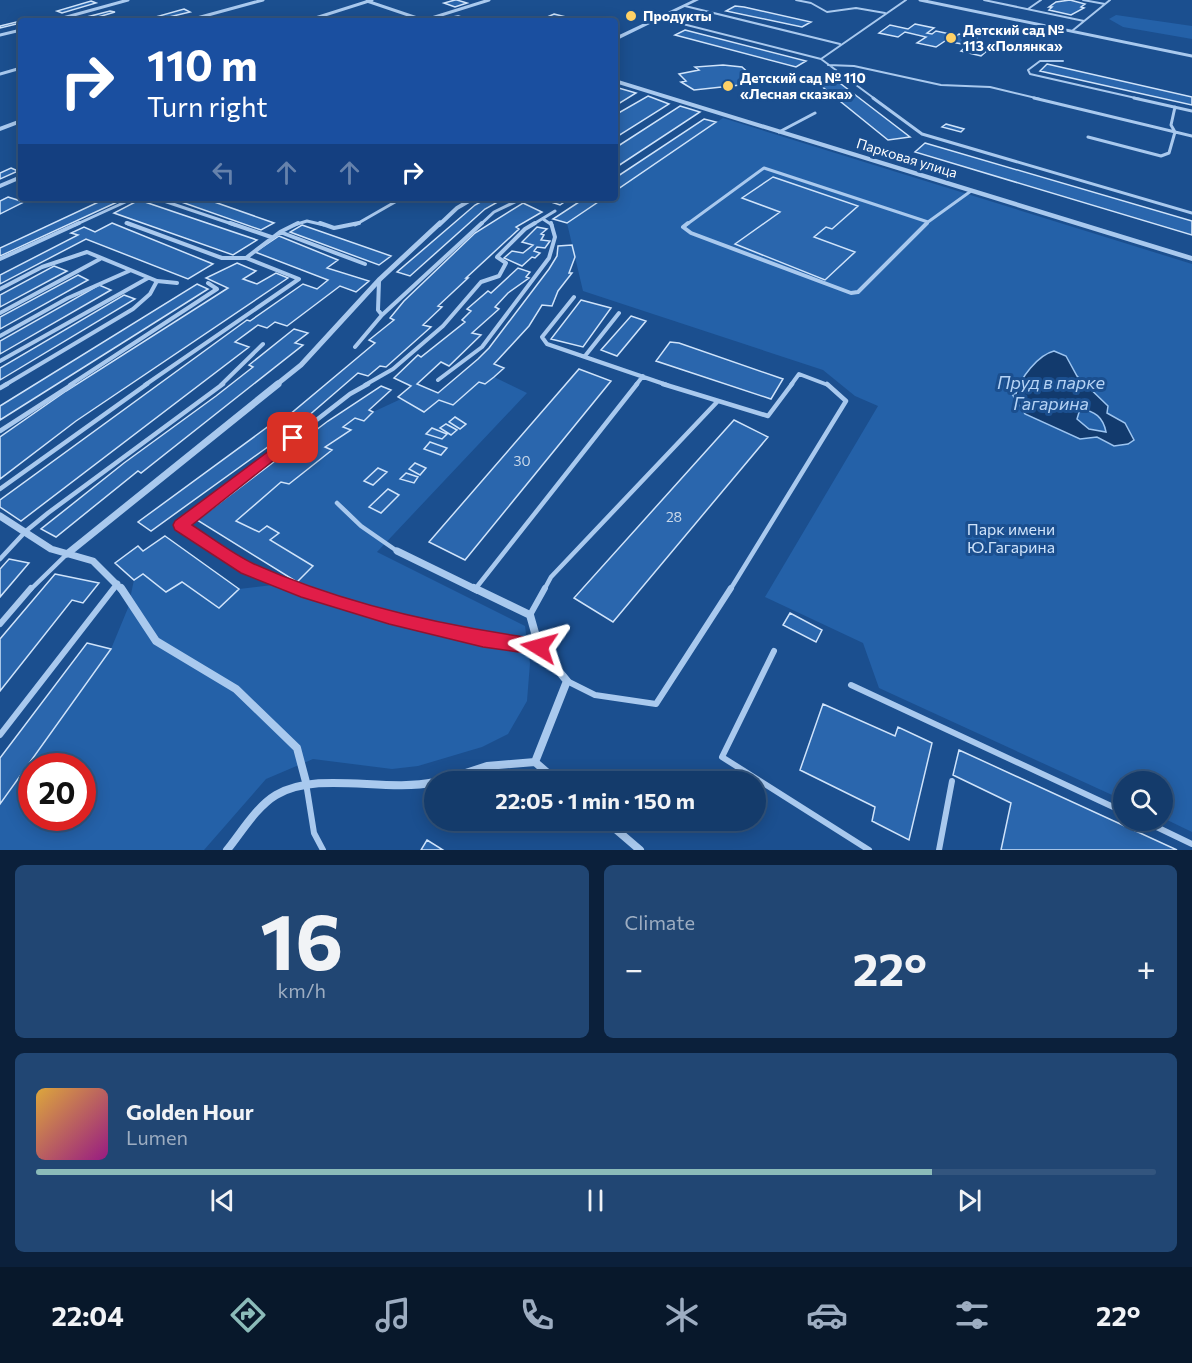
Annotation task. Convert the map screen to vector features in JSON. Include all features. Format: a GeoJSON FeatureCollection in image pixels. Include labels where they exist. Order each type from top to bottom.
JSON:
{"type":"FeatureCollection","features":[{"type":"Feature","properties":{"kind":"street"},"geometry":{"type":"LineString","coordinates":[[63,18],[128,0]]}},
{"type":"Feature","properties":{"kind":"street"},"geometry":{"type":"LineString","coordinates":[[197,18],[263,0]]}},
{"type":"Feature","properties":{"kind":"street"},"geometry":{"type":"LineString","coordinates":[[315,18],[368,0],[416,18]]}},
{"type":"Feature","properties":{"kind":"street"},"geometry":{"type":"LineString","coordinates":[[433,18],[489,0]]}},
{"type":"Feature","properties":{"kind":"street"},"geometry":{"type":"LineString","coordinates":[[618,38],[697,0]]}},
{"type":"Feature","properties":{"kind":"street"},"geometry":{"type":"LineString","coordinates":[[920,0],[1192,56]]}},
{"type":"Feature","properties":{"kind":"street"},"geometry":{"type":"LineString","coordinates":[[0,35],[18,31]]}},
{"type":"Feature","properties":{"kind":"street"},"geometry":{"type":"LineString","coordinates":[[0,74],[18,69]]}},
{"type":"Feature","properties":{"kind":"street","name":"Парковая улица"},"geometry":{"type":"LineString","coordinates":[[618,82],[1192,259]]}},
{"type":"Feature","properties":{"kind":"street"},"geometry":{"type":"LineString","coordinates":[[0,129],[18,122]]}},
{"type":"Feature","properties":{"kind":"street"},"geometry":{"type":"LineString","coordinates":[[0,186],[18,178]]}},
{"type":"Feature","properties":{"kind":"street"},"geometry":{"type":"LineString","coordinates":[[67,554],[301,365],[378,281],[457,208],[469,201]]}},
{"type":"Feature","properties":{"kind":"street"},"geometry":{"type":"LineString","coordinates":[[0,516],[51,549],[93,561],[118,583],[156,641],[236,689],[297,748],[306,782]]}},
{"type":"Feature","properties":{"kind":"street"},"geometry":{"type":"LineString","coordinates":[[397,551],[530,615],[539,647],[567,681],[535,762]]}},
{"type":"Feature","properties":{"kind":"street"},"geometry":{"type":"LineString","coordinates":[[471,771],[487,766],[535,762],[545,771]]}},
{"type":"Feature","properties":{"kind":"street"},"geometry":{"type":"LineString","coordinates":[[227,850],[274,796],[306,782],[339,781],[385,787],[424,786]]}},
{"type":"Feature","properties":{"kind":"street"},"geometry":{"type":"LineString","coordinates":[[618,831],[640,850]]}},
{"type":"Feature","properties":{"kind":"lane"},"geometry":{"type":"LineString","coordinates":[[796,0],[811,3],[817,9],[827,12],[856,8],[885,14]]}},
{"type":"Feature","properties":{"kind":"lane"},"geometry":{"type":"LineString","coordinates":[[821,59],[906,0]]}},
{"type":"Feature","properties":{"kind":"lane"},"geometry":{"type":"LineString","coordinates":[[984,0],[1084,21]]}},
{"type":"Feature","properties":{"kind":"lane"},"geometry":{"type":"LineString","coordinates":[[1028,9],[1041,0]]}},
{"type":"Feature","properties":{"kind":"lane"},"geometry":{"type":"LineString","coordinates":[[1083,0],[1105,4]]}},
{"type":"Feature","properties":{"kind":"lane"},"geometry":{"type":"LineString","coordinates":[[1072,31],[1110,0]]}},
{"type":"Feature","properties":{"kind":"lane"},"geometry":{"type":"LineString","coordinates":[[686,6],[840,44]]}},
{"type":"Feature","properties":{"kind":"lane"},"geometry":{"type":"LineString","coordinates":[[659,18],[821,59],[922,134],[1192,213]]}},
{"type":"Feature","properties":{"kind":"lane"},"geometry":{"type":"LineString","coordinates":[[1063,61],[1040,61],[1028,70],[1030,74],[1192,111]]}},
{"type":"Feature","properties":{"kind":"lane"},"geometry":{"type":"LineString","coordinates":[[828,65],[854,66],[941,85],[990,87],[1192,136]]}},
{"type":"Feature","properties":{"kind":"lane"},"geometry":{"type":"LineString","coordinates":[[1088,137],[1161,156],[1169,153],[1175,132],[1171,125],[1175,107]]}},
{"type":"Feature","properties":{"kind":"lane"},"geometry":{"type":"LineString","coordinates":[[779,132],[815,113]]}},
{"type":"Feature","properties":{"kind":"lane"},"geometry":{"type":"LineString","coordinates":[[928,222],[764,168],[683,226],[713,241],[843,292],[851,293],[858,292],[928,222],[971,191]]}},
{"type":"Feature","properties":{"kind":"lane"},"geometry":{"type":"LineString","coordinates":[[0,259],[127,201]]}},
{"type":"Feature","properties":{"kind":"lane"},"geometry":{"type":"LineString","coordinates":[[164,201],[271,237]]}},
{"type":"Feature","properties":{"kind":"lane"},"geometry":{"type":"LineString","coordinates":[[246,258],[271,237],[295,224],[311,221],[334,228],[344,226],[363,220],[397,201]]}},
{"type":"Feature","properties":{"kind":"lane"},"geometry":{"type":"LineString","coordinates":[[355,347],[382,315],[494,212],[517,201]]}},
{"type":"Feature","properties":{"kind":"lane"},"geometry":{"type":"LineString","coordinates":[[539,647],[483,639],[389,617],[301,590],[246,568],[180,525],[350,394],[393,369],[443,326],[482,282],[499,276],[506,263],[497,257],[525,229],[555,211]]}},
{"type":"Feature","properties":{"kind":"lane"},"geometry":{"type":"LineString","coordinates":[[438,380],[482,347],[549,258],[555,237],[550,223],[543,219]]}},
{"type":"Feature","properties":{"kind":"lane"},"geometry":{"type":"LineString","coordinates":[[0,489],[233,322],[299,279],[246,258],[222,258],[126,223]]}},
{"type":"Feature","properties":{"kind":"lane"},"geometry":{"type":"LineString","coordinates":[[280,232],[365,264]]}},
{"type":"Feature","properties":{"kind":"lane"},"geometry":{"type":"LineString","coordinates":[[0,289],[42,267],[87,252],[148,278],[177,283]]}},
{"type":"Feature","properties":{"kind":"lane"},"geometry":{"type":"LineString","coordinates":[[0,313],[100,259]]}},
{"type":"Feature","properties":{"kind":"lane"},"geometry":{"type":"LineString","coordinates":[[0,336],[68,298],[129,271]]}},
{"type":"Feature","properties":{"kind":"lane"},"geometry":{"type":"LineString","coordinates":[[0,361],[101,302],[148,278]]}},
{"type":"Feature","properties":{"kind":"lane"},"geometry":{"type":"LineString","coordinates":[[0,388],[134,309],[150,294],[157,281]]}},
{"type":"Feature","properties":{"kind":"lane"},"geometry":{"type":"LineString","coordinates":[[378,281],[378,310],[382,315]]}},
{"type":"Feature","properties":{"kind":"lane"},"geometry":{"type":"LineString","coordinates":[[0,431],[217,289],[208,283]]}},
{"type":"Feature","properties":{"kind":"lane"},"geometry":{"type":"LineString","coordinates":[[567,681],[595,695],[656,704],[779,513],[814,449],[846,400],[826,383],[799,374],[768,416],[717,402],[547,344],[542,337],[574,297]]}},
{"type":"Feature","properties":{"kind":"lane"},"geometry":{"type":"LineString","coordinates":[[585,356],[620,313]]}},
{"type":"Feature","properties":{"kind":"lane"},"geometry":{"type":"LineString","coordinates":[[0,559],[26,531],[232,377],[263,344]]}},
{"type":"Feature","properties":{"kind":"lane"},"geometry":{"type":"LineString","coordinates":[[476,588],[643,376]]}},
{"type":"Feature","properties":{"kind":"lane"},"geometry":{"type":"LineString","coordinates":[[530,615],[551,578],[717,402]]}},
{"type":"Feature","properties":{"kind":"lane"},"geometry":{"type":"LineString","coordinates":[[337,503],[361,526],[397,551]]}},
{"type":"Feature","properties":{"kind":"lane"},"geometry":{"type":"LineString","coordinates":[[0,624],[40,577],[67,554]]}},
{"type":"Feature","properties":{"kind":"lane"},"geometry":{"type":"LineString","coordinates":[[0,735],[118,583]]}},
{"type":"Feature","properties":{"kind":"lane"},"geometry":{"type":"LineString","coordinates":[[774,651],[722,757],[869,850]]}},
{"type":"Feature","properties":{"kind":"lane"},"geometry":{"type":"LineString","coordinates":[[851,685],[1113,807]]}},
{"type":"Feature","properties":{"kind":"lane"},"geometry":{"type":"LineString","coordinates":[[939,850],[952,781]]}},
{"type":"Feature","properties":{"kind":"lane"},"geometry":{"type":"LineString","coordinates":[[306,782],[314,833],[323,850]]}},
{"type":"Feature","properties":{"kind":"lane"},"geometry":{"type":"LineString","coordinates":[[1165,831],[1192,844]]}},
{"type":"Feature","properties":{"kind":"green space"},"geometry":{"type":"Polygon","coordinates":[[[1116,15],[1192,26],[1192,39],[1123,27],[1109,19],[1116,15]]]}},
{"type":"Feature","properties":{"kind":"green space","name":"Парк имени Ю.Гагарина"},"geometry":{"type":"Polygon","coordinates":[[[723,118],[1192,264],[1192,832],[1173,823],[1173,771],[1113,771],[1113,795],[879,688],[863,643],[765,597],[878,406],[855,396],[823,370],[583,291],[567,223],[600,201],[618,201],[618,189],[723,118]]]}},
{"type":"Feature","properties":{"kind":"green space"},"geometry":{"type":"Polygon","coordinates":[[[494,377],[527,393],[377,552],[525,626],[530,663],[527,701],[508,734],[482,747],[418,766],[392,769],[313,759],[266,779],[204,850],[0,850],[0,804],[18,779],[18,831],[96,831],[96,753],[37,753],[111,649],[128,608],[134,580],[143,574],[166,592],[182,582],[239,589],[297,582],[312,567],[270,540],[278,533],[267,526],[259,532],[236,521],[281,482],[289,484],[331,451],[325,447],[350,430],[343,427],[355,418],[364,421],[373,412],[401,399],[424,412],[439,400],[453,405],[479,382],[485,384],[494,377]]]}},
{"type":"Feature","properties":{"kind":"water","name":"Пруд в парке Гагарина"},"geometry":{"type":"Polygon","coordinates":[[[1054,351],[1066,356],[1077,376],[1108,406],[1107,413],[1125,423],[1134,440],[1128,444],[1114,446],[1097,437],[1080,439],[1025,414],[1012,394],[1016,394],[1021,381],[1031,368],[1048,353],[1054,351]],[[1080,409],[1077,419],[1089,429],[1106,432],[1100,419],[1094,413],[1080,409]]]}},
{"type":"Feature","properties":{"kind":"building"},"geometry":{"type":"Polygon","coordinates":[[[457,0],[467,3],[455,7],[444,3],[457,0]]]}},
{"type":"Feature","properties":{"kind":"building"},"geometry":{"type":"Polygon","coordinates":[[[1070,0],[1085,4],[1081,7],[1084,8],[1071,15],[1049,10],[1052,7],[1049,7],[1056,2],[1070,0]]]}},
{"type":"Feature","properties":{"kind":"building"},"geometry":{"type":"Polygon","coordinates":[[[91,1],[96,3],[62,13],[57,11],[91,1]]]}},
{"type":"Feature","properties":{"kind":"building"},"geometry":{"type":"Polygon","coordinates":[[[735,6],[811,22],[802,27],[726,11],[735,6]]]}},
{"type":"Feature","properties":{"kind":"building"},"geometry":{"type":"Polygon","coordinates":[[[184,9],[190,12],[165,18],[159,16],[184,9]]]}},
{"type":"Feature","properties":{"kind":"building"},"geometry":{"type":"Polygon","coordinates":[[[110,11],[115,12],[95,18],[83,18],[110,11]]]}},
{"type":"Feature","properties":{"kind":"building"},"geometry":{"type":"Polygon","coordinates":[[[554,14],[570,18],[545,18],[554,14]]]}},
{"type":"Feature","properties":{"kind":"building"},"geometry":{"type":"Polygon","coordinates":[[[18,22],[18,24],[0,28],[0,26],[18,22]]]}},
{"type":"Feature","properties":{"kind":"building"},"geometry":{"type":"Polygon","coordinates":[[[915,24],[934,28],[927,33],[932,34],[936,31],[950,34],[946,38],[953,39],[959,34],[979,38],[972,43],[992,47],[998,42],[1016,45],[1008,52],[989,49],[981,56],[961,51],[968,45],[945,41],[936,47],[917,43],[926,37],[905,32],[898,37],[879,33],[890,25],[908,29],[915,24]]]}},
{"type":"Feature","properties":{"kind":"building"},"geometry":{"type":"Polygon","coordinates":[[[685,30],[806,61],[796,67],[675,35],[685,30]]]}},
{"type":"Feature","properties":{"kind":"building"},"geometry":{"type":"Polygon","coordinates":[[[1047,64],[1192,97],[1192,105],[1040,71],[1047,64]]]}},
{"type":"Feature","properties":{"kind":"building"},"geometry":{"type":"Polygon","coordinates":[[[723,65],[742,67],[751,75],[747,76],[759,83],[694,90],[681,82],[686,81],[679,74],[699,70],[695,67],[723,65]]]}},
{"type":"Feature","properties":{"kind":"building"},"geometry":{"type":"Polygon","coordinates":[[[828,74],[910,137],[888,140],[809,76],[828,74]]]}},
{"type":"Feature","properties":{"kind":"building"},"geometry":{"type":"Polygon","coordinates":[[[618,88],[636,93],[618,104],[618,88]]]}},
{"type":"Feature","properties":{"kind":"building"},"geometry":{"type":"Polygon","coordinates":[[[648,96],[669,104],[618,136],[618,113],[648,96]]]}},
{"type":"Feature","properties":{"kind":"building"},"geometry":{"type":"Polygon","coordinates":[[[680,106],[700,112],[618,166],[618,146],[680,106]]]}},
{"type":"Feature","properties":{"kind":"building"},"geometry":{"type":"Polygon","coordinates":[[[704,119],[716,122],[618,189],[618,176],[704,119]]]}},
{"type":"Feature","properties":{"kind":"building"},"geometry":{"type":"Polygon","coordinates":[[[946,124],[964,129],[961,132],[942,127],[946,124]]]}},
{"type":"Feature","properties":{"kind":"building"},"geometry":{"type":"Polygon","coordinates":[[[925,143],[1192,221],[1192,235],[915,152],[925,143]]]}},
{"type":"Feature","properties":{"kind":"building"},"geometry":{"type":"Polygon","coordinates":[[[11,168],[18,171],[0,179],[0,173],[11,168]]]}},
{"type":"Feature","properties":{"kind":"building"},"geometry":{"type":"Polygon","coordinates":[[[773,177],[858,206],[832,229],[826,227],[814,237],[855,252],[825,280],[735,244],[780,212],[742,198],[773,177]]]}},
{"type":"Feature","properties":{"kind":"building"},"geometry":{"type":"Polygon","coordinates":[[[8,197],[24,202],[0,214],[0,201],[8,197]]]}},
{"type":"Feature","properties":{"kind":"building"},"geometry":{"type":"Polygon","coordinates":[[[101,201],[119,201],[0,256],[0,248],[101,201]]]}},
{"type":"Feature","properties":{"kind":"building"},"geometry":{"type":"Polygon","coordinates":[[[137,201],[142,201],[257,240],[233,255],[114,213],[137,201]]]}},
{"type":"Feature","properties":{"kind":"building"},"geometry":{"type":"Polygon","coordinates":[[[179,201],[212,201],[274,223],[261,230],[179,201]]]}},
{"type":"Feature","properties":{"kind":"building"},"geometry":{"type":"Polygon","coordinates":[[[482,201],[499,201],[485,209],[410,276],[397,272],[482,201]]]}},
{"type":"Feature","properties":{"kind":"building"},"geometry":{"type":"Polygon","coordinates":[[[548,201],[566,201],[560,205],[548,201]]]}},
{"type":"Feature","properties":{"kind":"building"},"geometry":{"type":"Polygon","coordinates":[[[580,201],[600,201],[567,223],[553,219],[580,201]]]}},
{"type":"Feature","properties":{"kind":"building"},"geometry":{"type":"Polygon","coordinates":[[[523,203],[542,212],[516,227],[519,229],[438,306],[442,307],[423,325],[431,327],[386,367],[380,366],[368,376],[358,373],[278,442],[276,441],[151,531],[138,522],[273,423],[277,425],[375,343],[369,340],[394,320],[390,318],[404,301],[475,233],[523,203]]]}},
{"type":"Feature","properties":{"kind":"building"},"geometry":{"type":"Polygon","coordinates":[[[112,223],[213,264],[188,279],[86,239],[0,284],[0,275],[78,235],[71,233],[84,227],[95,232],[112,223]]]}},
{"type":"Feature","properties":{"kind":"building"},"geometry":{"type":"Polygon","coordinates":[[[302,225],[391,256],[379,265],[290,232],[302,225]]]}},
{"type":"Feature","properties":{"kind":"building"},"geometry":{"type":"Polygon","coordinates":[[[537,227],[547,229],[541,234],[544,235],[541,240],[550,241],[545,248],[537,247],[534,251],[540,253],[535,258],[532,257],[522,266],[504,258],[512,251],[523,253],[533,245],[522,242],[537,227]]]}},
{"type":"Feature","properties":{"kind":"building"},"geometry":{"type":"Polygon","coordinates":[[[279,236],[338,260],[327,268],[369,281],[356,292],[340,286],[287,326],[275,322],[267,328],[258,325],[235,342],[249,347],[21,521],[0,507],[0,500],[247,320],[250,321],[303,284],[317,289],[328,280],[255,252],[279,236]]]}},
{"type":"Feature","properties":{"kind":"building"},"geometry":{"type":"Polygon","coordinates":[[[572,245],[575,257],[569,273],[572,273],[558,291],[552,306],[542,305],[529,326],[494,364],[504,368],[494,377],[485,384],[479,382],[453,405],[439,400],[424,412],[398,397],[411,386],[394,378],[418,355],[421,357],[465,322],[462,320],[471,311],[467,309],[488,291],[491,293],[518,268],[530,272],[526,277],[529,278],[508,293],[495,307],[499,309],[472,333],[481,335],[449,366],[441,362],[417,384],[438,393],[478,359],[489,348],[549,269],[557,256],[558,246],[572,245]]]}},
{"type":"Feature","properties":{"kind":"building"},"geometry":{"type":"Polygon","coordinates":[[[237,263],[256,271],[243,279],[257,284],[276,273],[288,278],[76,421],[0,479],[0,437],[66,391],[228,288],[206,278],[237,263]]]}},
{"type":"Feature","properties":{"kind":"building"},"geometry":{"type":"Polygon","coordinates":[[[54,266],[67,271],[0,307],[0,295],[54,266]]]}},
{"type":"Feature","properties":{"kind":"building"},"geometry":{"type":"Polygon","coordinates":[[[78,275],[88,280],[0,329],[0,317],[78,275]]]}},
{"type":"Feature","properties":{"kind":"building"},"geometry":{"type":"Polygon","coordinates":[[[197,284],[208,289],[0,420],[0,406],[197,284]]]}},
{"type":"Feature","properties":{"kind":"building"},"geometry":{"type":"Polygon","coordinates":[[[99,285],[111,290],[0,354],[0,341],[99,285]]]}},
{"type":"Feature","properties":{"kind":"building"},"geometry":{"type":"Polygon","coordinates":[[[124,295],[135,299],[0,380],[0,368],[124,295]]]}},
{"type":"Feature","properties":{"kind":"building"},"geometry":{"type":"Polygon","coordinates":[[[581,300],[611,308],[583,347],[551,339],[581,300]]]}},
{"type":"Feature","properties":{"kind":"building"},"geometry":{"type":"Polygon","coordinates":[[[631,316],[646,321],[617,356],[601,350],[631,316]]]}},
{"type":"Feature","properties":{"kind":"building"},"geometry":{"type":"Polygon","coordinates":[[[294,329],[308,333],[295,343],[303,345],[56,537],[41,529],[124,463],[253,367],[249,365],[294,329]]]}},
{"type":"Feature","properties":{"kind":"building"},"geometry":{"type":"Polygon","coordinates":[[[670,342],[679,343],[783,379],[771,399],[656,361],[670,342]]]}},
{"type":"Feature","properties":{"kind":"building"},"geometry":{"type":"Polygon","coordinates":[[[579,369],[611,381],[465,560],[429,542],[579,369]]]}},
{"type":"Feature","properties":{"kind":"building"},"geometry":{"type":"Polygon","coordinates":[[[381,386],[391,390],[369,410],[373,412],[364,421],[355,418],[343,427],[351,430],[325,447],[332,450],[289,484],[281,482],[236,521],[259,532],[267,526],[279,533],[270,540],[313,566],[297,582],[197,520],[328,421],[381,386]]]}},
{"type":"Feature","properties":{"kind":"building"},"geometry":{"type":"Polygon","coordinates":[[[455,417],[466,424],[460,429],[449,422],[455,417]]]}},
{"type":"Feature","properties":{"kind":"building"},"geometry":{"type":"Polygon","coordinates":[[[734,420],[768,437],[613,622],[574,598],[734,420]]]}},
{"type":"Feature","properties":{"kind":"building"},"geometry":{"type":"Polygon","coordinates":[[[446,424],[457,430],[451,435],[440,428],[446,424]]]}},
{"type":"Feature","properties":{"kind":"building"},"geometry":{"type":"Polygon","coordinates":[[[432,428],[447,434],[442,439],[426,434],[432,428]]]}},
{"type":"Feature","properties":{"kind":"building"},"geometry":{"type":"Polygon","coordinates":[[[430,442],[447,448],[441,455],[424,449],[430,442]]]}},
{"type":"Feature","properties":{"kind":"building"},"geometry":{"type":"Polygon","coordinates":[[[415,463],[426,468],[420,475],[409,469],[415,463]]]}},
{"type":"Feature","properties":{"kind":"building"},"geometry":{"type":"Polygon","coordinates":[[[378,468],[387,472],[373,485],[364,481],[378,468]]]}},
{"type":"Feature","properties":{"kind":"building"},"geometry":{"type":"Polygon","coordinates":[[[406,473],[418,477],[414,483],[400,479],[406,473]]]}},
{"type":"Feature","properties":{"kind":"building"},"geometry":{"type":"Polygon","coordinates":[[[388,489],[399,495],[381,513],[369,507],[388,489]]]}},
{"type":"Feature","properties":{"kind":"building"},"geometry":{"type":"Polygon","coordinates":[[[165,536],[239,589],[219,608],[182,582],[166,592],[143,574],[134,580],[115,563],[138,546],[143,551],[165,536]]]}},
{"type":"Feature","properties":{"kind":"building"},"geometry":{"type":"Polygon","coordinates":[[[9,559],[29,563],[0,597],[0,569],[9,559]]]}},
{"type":"Feature","properties":{"kind":"building"},"geometry":{"type":"Polygon","coordinates":[[[55,574],[99,583],[83,603],[72,600],[0,691],[0,639],[55,574]]]}},
{"type":"Feature","properties":{"kind":"building"},"geometry":{"type":"Polygon","coordinates":[[[790,613],[822,630],[816,642],[783,625],[790,613]]]}},
{"type":"Feature","properties":{"kind":"building"},"geometry":{"type":"Polygon","coordinates":[[[87,643],[111,649],[37,753],[18,753],[18,779],[0,804],[0,758],[87,643]]]}},
{"type":"Feature","properties":{"kind":"building"},"geometry":{"type":"Polygon","coordinates":[[[823,704],[895,736],[898,727],[932,743],[909,840],[872,821],[875,807],[800,770],[823,704]]]}},
{"type":"Feature","properties":{"kind":"building"},"geometry":{"type":"Polygon","coordinates":[[[959,750],[1113,821],[1113,831],[1136,831],[1177,850],[1001,850],[1011,803],[953,775],[959,750]]]}},
{"type":"Feature","properties":{"kind":"building"},"geometry":{"type":"Polygon","coordinates":[[[427,840],[443,850],[421,850],[427,840]]]}},
{"type":"Feature","properties":{"kind":"place","name":"Продукты"},"geometry":{"type":"Point","coordinates":[631,16]}},
{"type":"Feature","properties":{"kind":"place","name":"Детский сад № 113 «Полянка»"},"geometry":{"type":"Point","coordinates":[951,38]}},
{"type":"Feature","properties":{"kind":"place","name":"Детский сад № 110 «Лесная сказка»"},"geometry":{"type":"Point","coordinates":[728,86]}},
{"type":"Feature","properties":{"kind":"route"},"geometry":{"type":"LineString","coordinates":[[293,438],[180,525],[246,568],[301,590],[389,617],[483,639],[539,647]]}}]}
